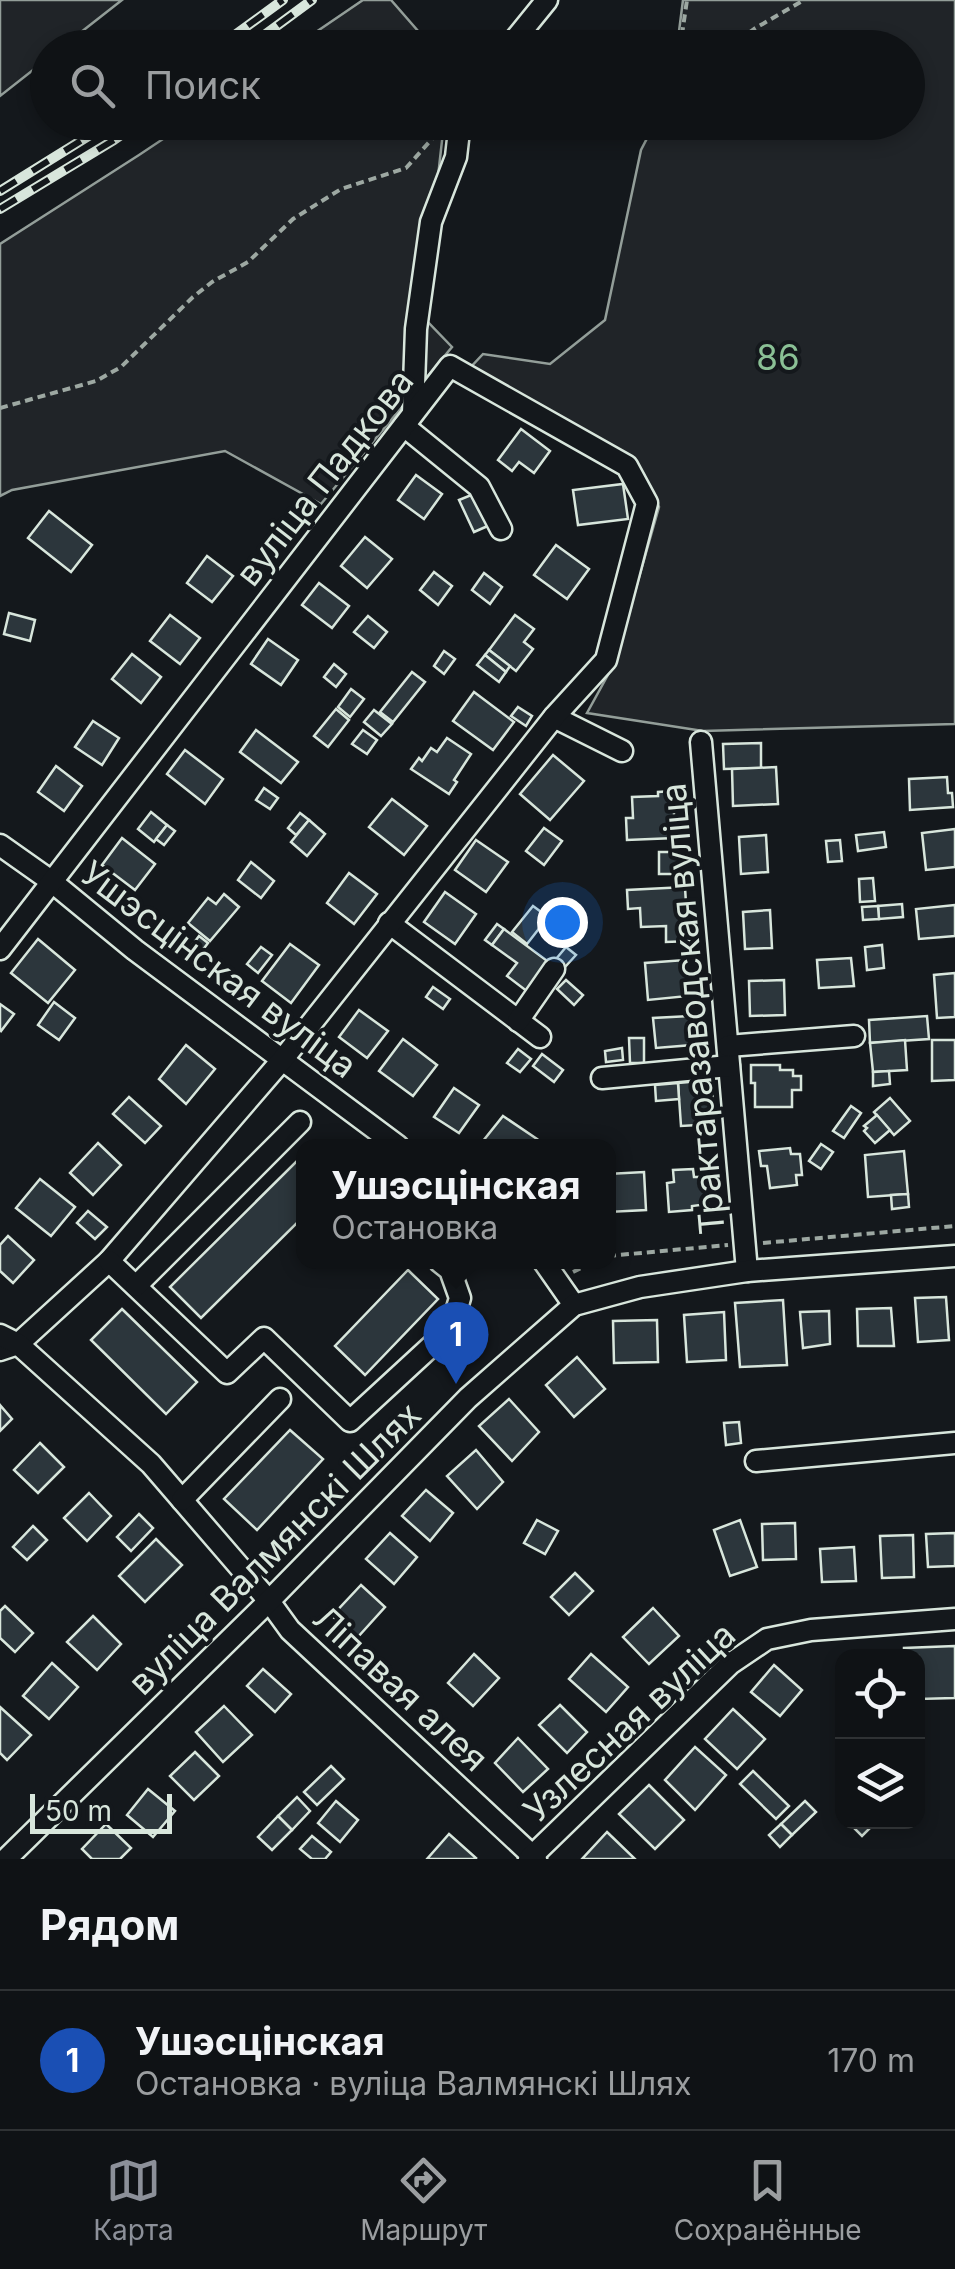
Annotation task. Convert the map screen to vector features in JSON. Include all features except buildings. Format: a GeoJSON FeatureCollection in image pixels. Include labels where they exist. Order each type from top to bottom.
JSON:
{"type":"FeatureCollection","features":[{"type":"Feature","properties":{"kind":"street"},"geometry":{"type":"LineString","coordinates":[[522,30],[546,0]]}},
{"type":"Feature","properties":{"kind":"street"},"geometry":{"type":"LineString","coordinates":[[458,140],[456,158],[431,222],[408,420],[480,487],[500,529]]}},
{"type":"Feature","properties":{"kind":"street","name":"вуліца Падкова"},"geometry":{"type":"LineString","coordinates":[[0,950],[450,366],[628,466],[648,503],[606,660],[554,718],[283,1059],[109,1261],[6,1343]]}},
{"type":"Feature","properties":{"kind":"street"},"geometry":{"type":"LineString","coordinates":[[554,718],[622,751]]}},
{"type":"Feature","properties":{"kind":"street","name":"Трактаразаводская вуліца"},"geometry":{"type":"LineString","coordinates":[[702,742],[747,1271]]}},
{"type":"Feature","properties":{"kind":"street","name":"Ушэсцінская вуліца"},"geometry":{"type":"LineString","coordinates":[[0,845],[389,1139]]}},
{"type":"Feature","properties":{"kind":"street"},"geometry":{"type":"LineString","coordinates":[[389,923],[540,1037]]}},
{"type":"Feature","properties":{"kind":"street"},"geometry":{"type":"LineString","coordinates":[[518,1021],[554,969]]}},
{"type":"Feature","properties":{"kind":"street"},"geometry":{"type":"LineString","coordinates":[[602,1078],[854,1036]]}},
{"type":"Feature","properties":{"kind":"street"},"geometry":{"type":"LineString","coordinates":[[136,1286],[300,1122]]}},
{"type":"Feature","properties":{"kind":"street","name":"вуліца Валмянскі Шлях"},"geometry":{"type":"LineString","coordinates":[[6,1859],[269,1601],[468,1398],[574,1306],[640,1287],[747,1271],[955,1256]]}},
{"type":"Feature","properties":{"kind":"street"},"geometry":{"type":"LineString","coordinates":[[109,1261],[227,1373],[264,1338],[350,1421],[451,1328],[460,1298],[449,1269]]}},
{"type":"Feature","properties":{"kind":"street"},"geometry":{"type":"LineString","coordinates":[[549,1269],[574,1306]]}},
{"type":"Feature","properties":{"kind":"street","name":"Ліпавая алея"},"geometry":{"type":"LineString","coordinates":[[6,1343],[151,1464],[290,1630],[533,1858]]}},
{"type":"Feature","properties":{"kind":"street"},"geometry":{"type":"LineString","coordinates":[[182,1500],[280,1399]]}},
{"type":"Feature","properties":{"kind":"street"},"geometry":{"type":"LineString","coordinates":[[756,1462],[955,1443]]}},
{"type":"Feature","properties":{"kind":"street","name":"Узлесная вуліца"},"geometry":{"type":"LineString","coordinates":[[533,1858],[730,1664],[767,1640],[810,1630],[955,1620]]}},
{"type":"Feature","properties":{"kind":"path"},"geometry":{"type":"LineString","coordinates":[[683,30],[687,0]]}},
{"type":"Feature","properties":{"kind":"path"},"geometry":{"type":"LineString","coordinates":[[751,30],[804,0]]}},
{"type":"Feature","properties":{"kind":"path"},"geometry":{"type":"LineString","coordinates":[[0,408],[96,381],[121,367],[193,297],[248,262],[293,219],[341,189],[406,168],[430,140]]}},
{"type":"Feature","properties":{"kind":"path"},"geometry":{"type":"LineString","coordinates":[[616,1255],[955,1226]]}},
{"type":"Feature","properties":{"kind":"green space"},"geometry":{"type":"Polygon","coordinates":[[[0,0],[122,0],[84,30],[30,30],[30,72],[0,96],[0,0]]]}},
{"type":"Feature","properties":{"kind":"green space"},"geometry":{"type":"Polygon","coordinates":[[[363,0],[391,0],[417,30],[319,30],[363,0]]]}},
{"type":"Feature","properties":{"kind":"green space","name":"86"},"geometry":{"type":"Polygon","coordinates":[[[683,0],[955,0],[955,724],[703,731],[587,713],[615,662],[659,507],[635,461],[469,369],[483,354],[550,364],[605,320],[646,140],[925,140],[925,30],[679,30],[683,0]]]}},
{"type":"Feature","properties":{"kind":"green space"},"geometry":{"type":"Polygon","coordinates":[[[162,140],[442,140],[427,321],[452,347],[321,504],[225,451],[12,490],[0,496],[0,244],[162,140]]]}},
{"type":"Feature","properties":{"kind":"railway"},"geometry":{"type":"LineString","coordinates":[[242,30],[283,0]]}},
{"type":"Feature","properties":{"kind":"railway"},"geometry":{"type":"LineString","coordinates":[[271,30],[312,0]]}},
{"type":"Feature","properties":{"kind":"railway"},"geometry":{"type":"LineString","coordinates":[[0,191],[82,140]]}},
{"type":"Feature","properties":{"kind":"railway"},"geometry":{"type":"LineString","coordinates":[[0,209],[114,140]]}},
{"type":"Feature","properties":{"kind":"place","name":"Ушэсцінская"},"geometry":{"type":"Point","coordinates":[456,1384]}}]}
